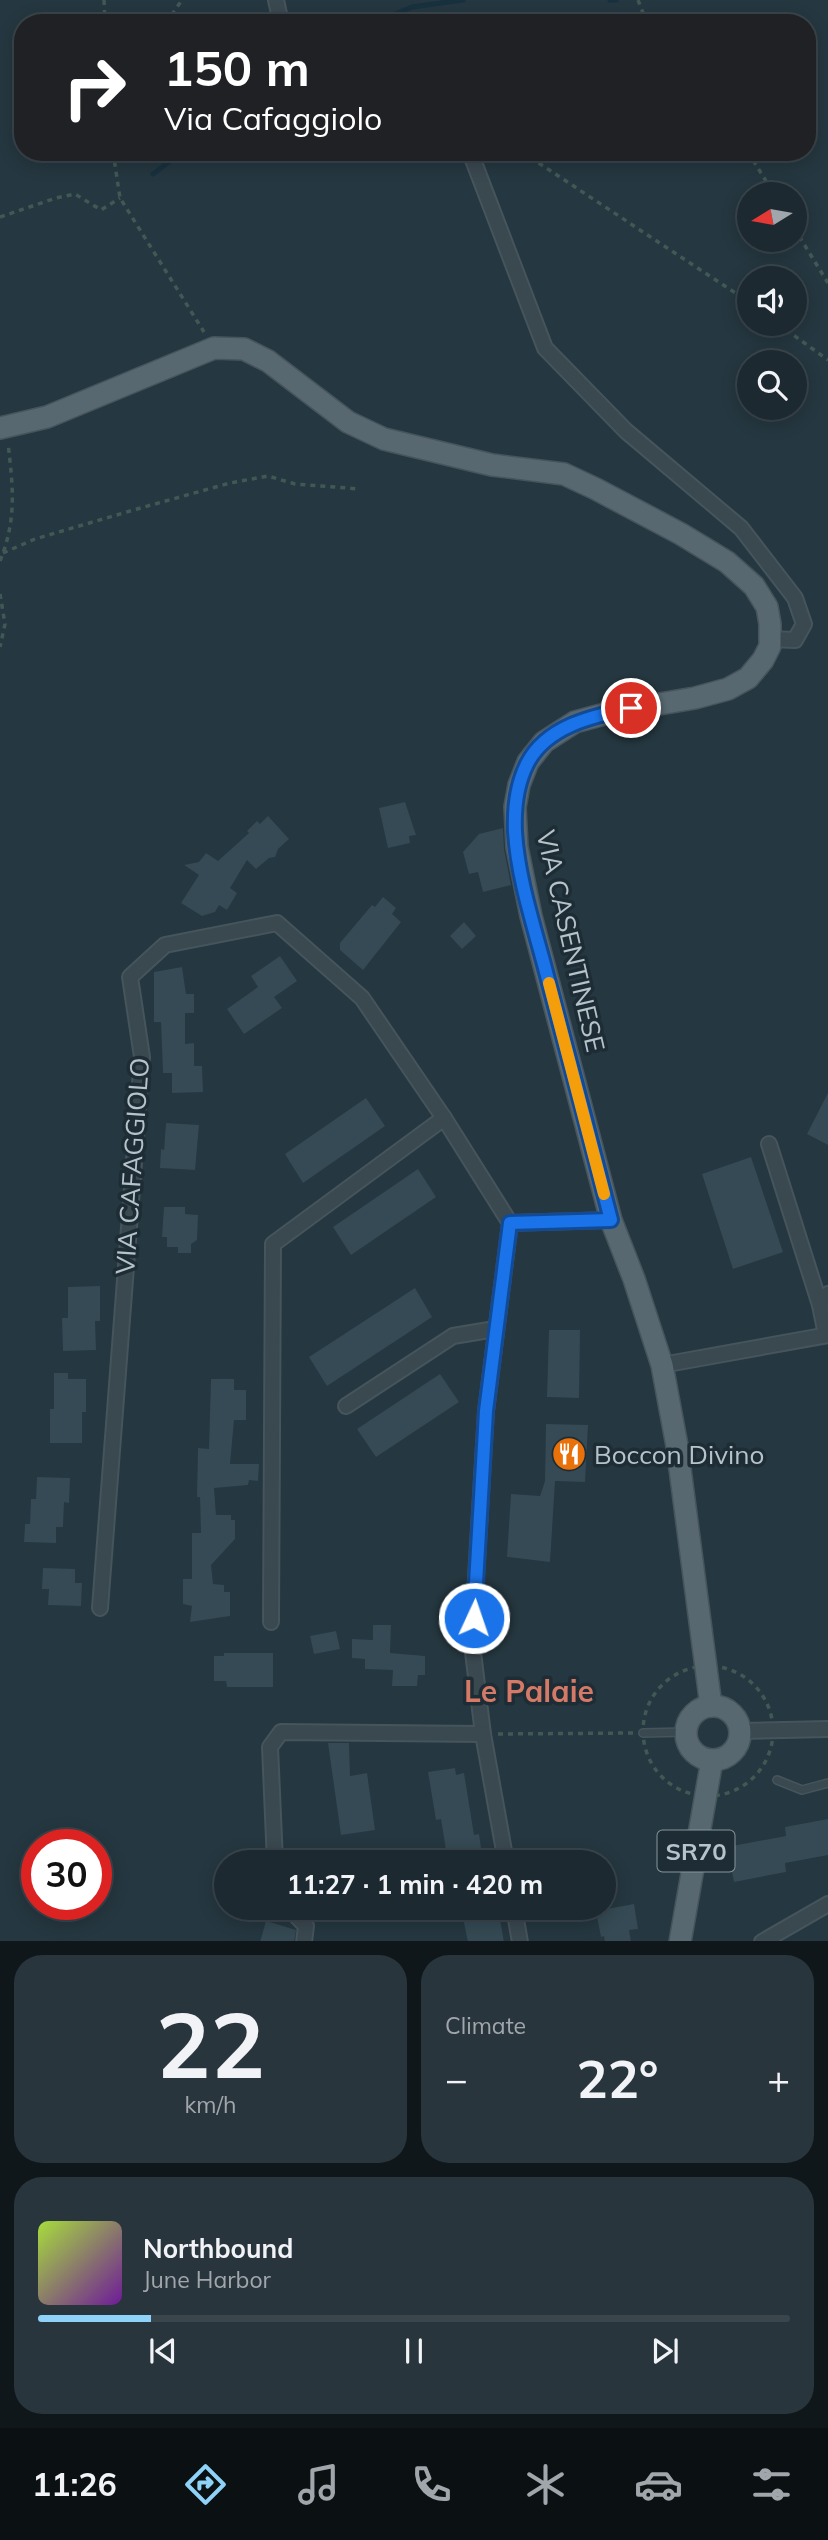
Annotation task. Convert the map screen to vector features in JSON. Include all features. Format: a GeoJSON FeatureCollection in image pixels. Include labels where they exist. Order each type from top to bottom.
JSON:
{"type":"FeatureCollection","features":[{"type":"Feature","properties":{"kind":"main road"},"geometry":{"type":"LineString","coordinates":[[3,428],[47,417],[214,348],[244,349],[268,361],[348,422],[384,439],[492,465],[564,474],[596,489],[727,562],[754,586],[767,607],[770,639]]}},
{"type":"Feature","properties":{"kind":"main road","name":"VIA CASENTINESE"},"geometry":{"type":"LineString","coordinates":[[711,1706],[677,1446],[662,1365],[634,1279],[611,1220],[531,916],[517,847],[516,807],[519,785],[528,762],[544,742],[575,722],[728,689],[748,678],[763,660],[770,646],[770,639]]}},
{"type":"Feature","properties":{"kind":"main road"},"geometry":{"type":"LineString","coordinates":[[711,1706],[719,1706],[734,1715],[740,1731],[735,1748],[721,1759],[712,1760],[696,1754],[686,1732],[696,1711],[711,1706]]}},
{"type":"Feature","properties":{"kind":"main road","name":"SR70"},"geometry":{"type":"LineString","coordinates":[[680,1941],[712,1760]]}},
{"type":"Feature","properties":{"kind":"street"},"geometry":{"type":"LineString","coordinates":[[473,161],[545,348],[625,431],[741,528],[795,598],[804,624],[795,640],[770,639]]}},
{"type":"Feature","properties":{"kind":"street","name":"VIA CAFAGGIOLO"},"geometry":{"type":"LineString","coordinates":[[100,1608],[142,1057],[130,977],[165,945],[277,923],[362,998],[444,1118],[510,1223]]}},
{"type":"Feature","properties":{"kind":"street"},"geometry":{"type":"LineString","coordinates":[[271,1622],[273,1244],[444,1118]]}},
{"type":"Feature","properties":{"kind":"street"},"geometry":{"type":"LineString","coordinates":[[662,1365],[827,1335],[824,1299],[769,1144]]}},
{"type":"Feature","properties":{"kind":"street"},"geometry":{"type":"LineString","coordinates":[[504,1850],[472,1644],[486,1411],[510,1223],[611,1220]]}},
{"type":"Feature","properties":{"kind":"street"},"geometry":{"type":"LineString","coordinates":[[346,1406],[453,1336],[495,1329]]}},
{"type":"Feature","properties":{"kind":"street"},"geometry":{"type":"LineString","coordinates":[[740,1731],[828,1729]]}},
{"type":"Feature","properties":{"kind":"street"},"geometry":{"type":"LineString","coordinates":[[274,1850],[270,1747],[281,1732],[484,1734]]}},
{"type":"Feature","properties":{"kind":"street"},"geometry":{"type":"LineString","coordinates":[[763,1941],[828,1904]]}},
{"type":"Feature","properties":{"kind":"street"},"geometry":{"type":"LineString","coordinates":[[300,1920],[306,1926],[304,1941]]}},
{"type":"Feature","properties":{"kind":"street"},"geometry":{"type":"LineString","coordinates":[[516,1920],[520,1941]]}},
{"type":"Feature","properties":{"kind":"lane"},"geometry":{"type":"LineString","coordinates":[[643,1734],[686,1732]]}},
{"type":"Feature","properties":{"kind":"lane"},"geometry":{"type":"LineString","coordinates":[[777,1780],[802,1790],[828,1783]]}},
{"type":"Feature","properties":{"kind":"path"},"geometry":{"type":"LineString","coordinates":[[114,161],[120,198],[214,348]]}},
{"type":"Feature","properties":{"kind":"path"},"geometry":{"type":"LineString","coordinates":[[536,161],[737,294]]}},
{"type":"Feature","properties":{"kind":"path"},"geometry":{"type":"LineString","coordinates":[[754,161],[767,182]]}},
{"type":"Feature","properties":{"kind":"path"},"geometry":{"type":"LineString","coordinates":[[0,217],[75,194],[101,210],[120,198]]}},
{"type":"Feature","properties":{"kind":"path"},"geometry":{"type":"LineString","coordinates":[[807,249],[828,283]]}},
{"type":"Feature","properties":{"kind":"path"},"geometry":{"type":"LineString","coordinates":[[795,336],[828,360]]}},
{"type":"Feature","properties":{"kind":"path"},"geometry":{"type":"LineString","coordinates":[[0,561],[10,538],[14,496],[3,428]]}},
{"type":"Feature","properties":{"kind":"path"},"geometry":{"type":"LineString","coordinates":[[4,553],[35,539],[137,509],[230,483],[268,476],[295,484],[359,489]]}},
{"type":"Feature","properties":{"kind":"path"},"geometry":{"type":"LineString","coordinates":[[0,594],[5,624],[0,647]]}},
{"type":"Feature","properties":{"kind":"path"},"geometry":{"type":"LineString","coordinates":[[706,1666],[731,1670],[753,1684],[767,1705],[773,1730],[767,1760],[753,1778],[735,1791],[705,1797],[689,1794],[662,1777],[645,1750],[643,1734],[648,1705],[656,1692],[677,1673],[706,1666]]}},
{"type":"Feature","properties":{"kind":"path"},"geometry":{"type":"LineString","coordinates":[[484,1734],[643,1734]]}},
{"type":"Feature","properties":{"kind":"building"},"geometry":{"type":"Polygon","coordinates":[[[405,802],[416,835],[409,836],[410,843],[388,848],[379,808],[405,802]]]}},
{"type":"Feature","properties":{"kind":"building"},"geometry":{"type":"Polygon","coordinates":[[[268,816],[289,839],[278,849],[275,857],[269,858],[256,869],[247,860],[230,888],[237,893],[227,910],[219,905],[215,912],[202,916],[181,903],[199,875],[184,865],[199,862],[206,853],[218,861],[249,833],[247,831],[257,821],[260,824],[268,816]]]}},
{"type":"Feature","properties":{"kind":"building"},"geometry":{"type":"Polygon","coordinates":[[[503,828],[511,885],[483,892],[478,872],[469,874],[463,852],[479,834],[503,828]]]}},
{"type":"Feature","properties":{"kind":"building"},"geometry":{"type":"Polygon","coordinates":[[[383,897],[396,908],[392,914],[401,922],[363,970],[340,950],[340,943],[372,905],[375,907],[383,897]]]}},
{"type":"Feature","properties":{"kind":"building"},"geometry":{"type":"Polygon","coordinates":[[[464,922],[476,936],[462,949],[450,936],[464,922]]]}},
{"type":"Feature","properties":{"kind":"building"},"geometry":{"type":"Polygon","coordinates":[[[280,956],[297,981],[274,997],[282,1008],[244,1034],[227,1009],[258,987],[251,976],[280,956]]]}},
{"type":"Feature","properties":{"kind":"building"},"geometry":{"type":"Polygon","coordinates":[[[182,967],[186,994],[194,994],[194,1013],[185,1013],[185,1044],[194,1043],[194,1066],[202,1066],[203,1092],[172,1093],[172,1073],[163,1073],[161,1022],[154,1022],[154,972],[182,967]]]}},
{"type":"Feature","properties":{"kind":"building"},"geometry":{"type":"Polygon","coordinates":[[[828,1093],[828,1145],[807,1134],[828,1093]]]}},
{"type":"Feature","properties":{"kind":"building"},"geometry":{"type":"Polygon","coordinates":[[[366,1098],[385,1126],[303,1183],[285,1154],[366,1098]]]}},
{"type":"Feature","properties":{"kind":"building"},"geometry":{"type":"Polygon","coordinates":[[[166,1123],[199,1125],[195,1170],[160,1168],[166,1123]]]}},
{"type":"Feature","properties":{"kind":"building"},"geometry":{"type":"Polygon","coordinates":[[[751,1157],[783,1252],[733,1269],[702,1174],[751,1157]]]}},
{"type":"Feature","properties":{"kind":"building"},"geometry":{"type":"Polygon","coordinates":[[[418,1169],[436,1197],[351,1255],[333,1227],[418,1169]]]}},
{"type":"Feature","properties":{"kind":"building"},"geometry":{"type":"Polygon","coordinates":[[[164,1207],[185,1207],[185,1214],[198,1215],[197,1240],[191,1244],[191,1253],[178,1253],[178,1247],[167,1247],[167,1237],[162,1237],[164,1207]]]}},
{"type":"Feature","properties":{"kind":"building"},"geometry":{"type":"Polygon","coordinates":[[[100,1286],[100,1321],[95,1321],[96,1350],[63,1351],[62,1318],[68,1318],[68,1287],[100,1286]]]}},
{"type":"Feature","properties":{"kind":"building"},"geometry":{"type":"Polygon","coordinates":[[[415,1288],[432,1317],[327,1386],[309,1357],[415,1288]]]}},
{"type":"Feature","properties":{"kind":"building"},"geometry":{"type":"Polygon","coordinates":[[[549,1330],[580,1330],[579,1398],[547,1397],[549,1330]]]}},
{"type":"Feature","properties":{"kind":"building"},"geometry":{"type":"Polygon","coordinates":[[[54,1373],[68,1373],[68,1379],[86,1379],[82,1443],[50,1443],[54,1373]]]}},
{"type":"Feature","properties":{"kind":"building"},"geometry":{"type":"Polygon","coordinates":[[[440,1374],[459,1402],[376,1457],[357,1429],[440,1374]]]}},
{"type":"Feature","properties":{"kind":"building"},"geometry":{"type":"Polygon","coordinates":[[[211,1379],[234,1379],[234,1390],[246,1390],[246,1420],[234,1420],[230,1464],[259,1464],[258,1481],[249,1480],[248,1485],[214,1488],[216,1515],[231,1515],[231,1520],[235,1520],[235,1539],[211,1565],[213,1584],[224,1585],[224,1592],[230,1592],[230,1616],[190,1622],[192,1606],[183,1604],[183,1579],[192,1579],[192,1533],[201,1533],[200,1497],[197,1497],[198,1448],[209,1449],[211,1379]]]}},
{"type":"Feature","properties":{"kind":"building"},"geometry":{"type":"Polygon","coordinates":[[[546,1424],[588,1425],[585,1482],[555,1481],[550,1562],[507,1557],[511,1494],[540,1496],[545,1481],[546,1424]]]}},
{"type":"Feature","properties":{"kind":"building"},"geometry":{"type":"Polygon","coordinates":[[[37,1477],[70,1478],[69,1503],[64,1502],[63,1527],[56,1527],[56,1543],[24,1542],[25,1524],[30,1524],[31,1499],[36,1499],[37,1477]]]}},
{"type":"Feature","properties":{"kind":"building"},"geometry":{"type":"Polygon","coordinates":[[[43,1568],[75,1569],[75,1583],[82,1583],[81,1606],[48,1605],[49,1589],[42,1589],[43,1568]]]}},
{"type":"Feature","properties":{"kind":"building"},"geometry":{"type":"Polygon","coordinates":[[[373,1625],[391,1625],[390,1653],[425,1656],[425,1675],[418,1675],[417,1686],[392,1686],[393,1670],[365,1669],[365,1659],[352,1658],[352,1639],[373,1640],[373,1625]]]}},
{"type":"Feature","properties":{"kind":"building"},"geometry":{"type":"Polygon","coordinates":[[[336,1631],[340,1649],[314,1654],[310,1636],[336,1631]]]}},
{"type":"Feature","properties":{"kind":"building"},"geometry":{"type":"Polygon","coordinates":[[[224,1653],[273,1653],[273,1687],[227,1687],[226,1681],[214,1681],[214,1656],[224,1656],[224,1653]]]}},
{"type":"Feature","properties":{"kind":"building"},"geometry":{"type":"Polygon","coordinates":[[[328,1743],[349,1743],[350,1776],[367,1773],[375,1830],[341,1835],[328,1743]]]}},
{"type":"Feature","properties":{"kind":"building"},"geometry":{"type":"Polygon","coordinates":[[[455,1768],[456,1775],[464,1773],[474,1835],[479,1834],[481,1850],[446,1850],[441,1819],[436,1820],[428,1772],[455,1768]]]}},
{"type":"Feature","properties":{"kind":"building"},"geometry":{"type":"Polygon","coordinates":[[[828,1819],[828,1855],[785,1863],[786,1872],[734,1882],[727,1847],[786,1836],[785,1827],[828,1819]]]}},
{"type":"Feature","properties":{"kind":"building"},"geometry":{"type":"Polygon","coordinates":[[[634,1904],[638,1929],[629,1930],[631,1941],[605,1941],[604,1936],[601,1937],[598,1920],[616,1920],[616,1907],[634,1904]]]}},
{"type":"Feature","properties":{"kind":"building"},"geometry":{"type":"Polygon","coordinates":[[[463,1920],[500,1920],[504,1941],[468,1941],[463,1920]]]}},
{"type":"Feature","properties":{"kind":"building"},"geometry":{"type":"Polygon","coordinates":[[[266,1921],[296,1930],[294,1941],[260,1941],[266,1921]]]}},
{"type":"Feature","properties":{"kind":"waterway"},"geometry":{"type":"LineString","coordinates":[[395,14],[412,7],[463,0]]}},
{"type":"Feature","properties":{"kind":"waterway"},"geometry":{"type":"LineString","coordinates":[[610,0],[616,0]]}},
{"type":"Feature","properties":{"kind":"waterway"},"geometry":{"type":"LineString","coordinates":[[153,174],[170,161]]}},
{"type":"Feature","properties":{"kind":"slow traffic"},"geometry":{"type":"LineString","coordinates":[[549,983],[604,1194]]}},
{"type":"Feature","properties":{"kind":"place","name":"Boccon Divino"},"geometry":{"type":"Point","coordinates":[569,1454]}},
{"type":"Feature","properties":{"kind":"district","name":"Le Palaie"},"geometry":{"type":"Point","coordinates":[529,1691]}},
{"type":"Feature","properties":{"kind":"route"},"geometry":{"type":"LineString","coordinates":[[474,1618],[486,1411],[510,1223],[611,1220],[531,916],[515,829],[519,785],[528,762],[544,742],[575,722],[631,708]]}}]}
